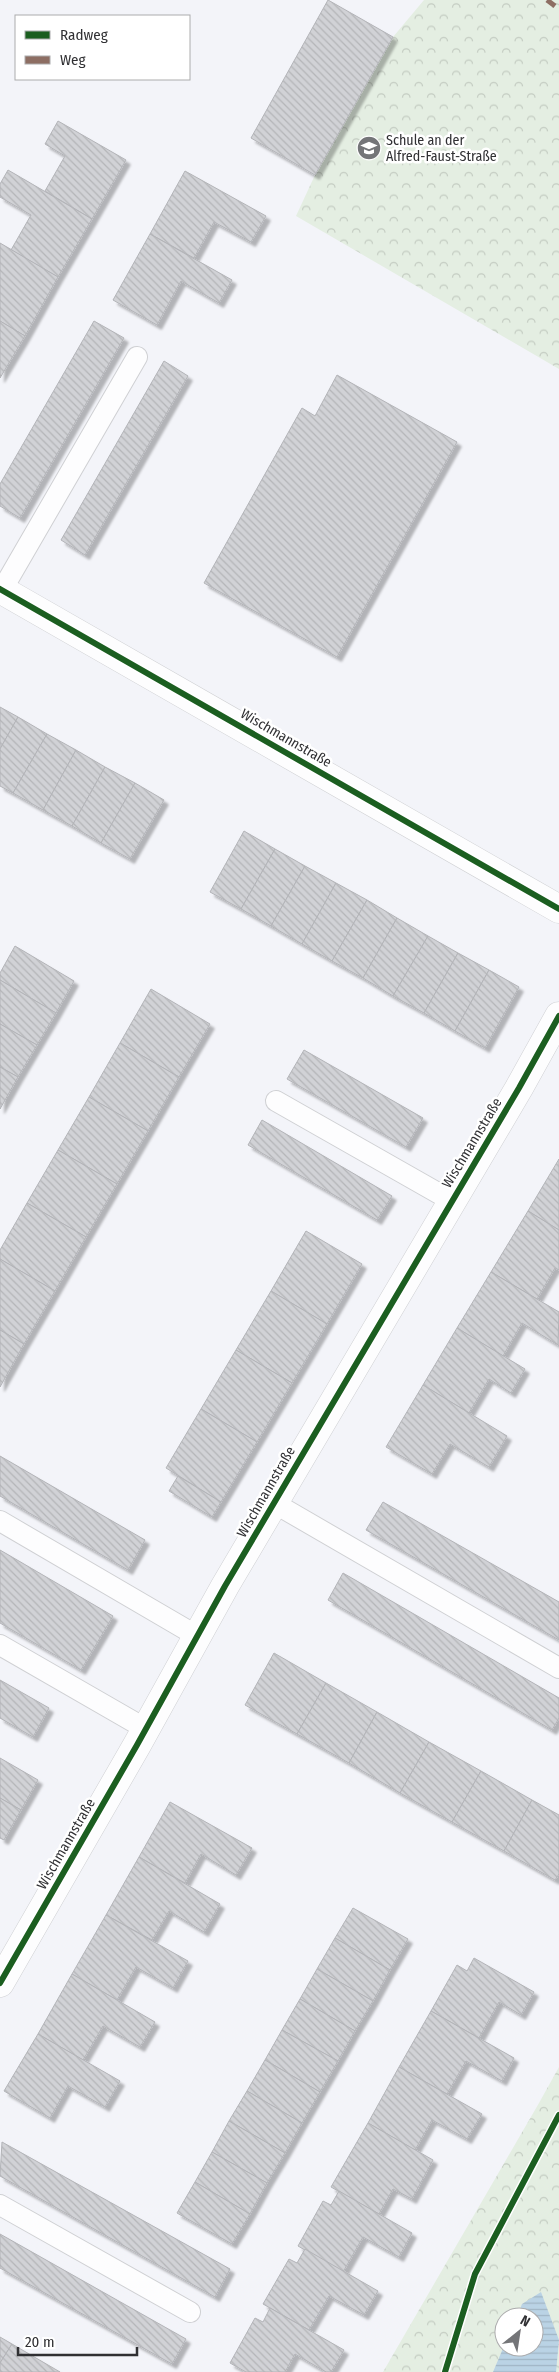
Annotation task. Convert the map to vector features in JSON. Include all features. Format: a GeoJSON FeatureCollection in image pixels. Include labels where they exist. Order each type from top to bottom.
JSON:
{"type":"FeatureCollection","features":[{"type":"Feature","properties":{"kind":"street","name":"Wischmannstraße"},"geometry":{"type":"LineString","coordinates":[[1,590],[559,909]]}},
{"type":"Feature","properties":{"kind":"street","name":"Wischmannstraße"},"geometry":{"type":"LineString","coordinates":[[0,1983],[146,1729],[197,1636],[559,1016]]}},
{"type":"Feature","properties":{"kind":"lane"},"geometry":{"type":"LineString","coordinates":[[1,590],[136,356]]}},
{"type":"Feature","properties":{"kind":"lane"},"geometry":{"type":"LineString","coordinates":[[276,1101],[452,1201]]}},
{"type":"Feature","properties":{"kind":"lane"},"geometry":{"type":"LineString","coordinates":[[274,1503],[559,1668]]}},
{"type":"Feature","properties":{"kind":"lane"},"geometry":{"type":"LineString","coordinates":[[0,1521],[197,1636]]}},
{"type":"Feature","properties":{"kind":"lane"},"geometry":{"type":"LineString","coordinates":[[0,1645],[146,1729]]}},
{"type":"Feature","properties":{"kind":"lane"},"geometry":{"type":"LineString","coordinates":[[0,2205],[190,2312]]}},
{"type":"Feature","properties":{"kind":"green space","name":"Schule an der Alfred-Faust-Straße"},"geometry":{"type":"Polygon","coordinates":[[[424,0],[559,0],[559,369],[296,216],[315,175],[393,37],[424,0]]]}},
{"type":"Feature","properties":{"kind":"green space"},"geometry":{"type":"Polygon","coordinates":[[[559,2067],[559,2372],[383,2372],[539,2103],[559,2067]]]}},
{"type":"Feature","properties":{"kind":"water"},"geometry":{"type":"Polygon","coordinates":[[[541,2292],[559,2340],[556,2372],[493,2372],[499,2357],[544,2357],[544,2307],[521,2307],[522,2304],[541,2292]]]}},
{"type":"Feature","properties":{"kind":"building"},"geometry":{"type":"Polygon","coordinates":[[[328,0],[393,37],[315,175],[251,138],[328,0]]]}},
{"type":"Feature","properties":{"kind":"building"},"geometry":{"type":"Polygon","coordinates":[[[58,121],[126,160],[92,219],[45,191],[65,156],[45,144],[58,121]]]}},
{"type":"Feature","properties":{"kind":"building"},"geometry":{"type":"Polygon","coordinates":[[[8,170],[92,219],[58,277],[11,250],[31,215],[0,197],[0,184],[8,170]]]}},
{"type":"Feature","properties":{"kind":"building"},"geometry":{"type":"Polygon","coordinates":[[[185,171],[266,216],[251,242],[214,222],[194,258],[150,234],[185,171]]]}},
{"type":"Feature","properties":{"kind":"building"},"geometry":{"type":"Polygon","coordinates":[[[150,234],[232,280],[219,303],[181,281],[157,325],[113,300],[150,234]]]}},
{"type":"Feature","properties":{"kind":"building"},"geometry":{"type":"Polygon","coordinates":[[[0,243],[58,277],[25,336],[0,321],[0,243]]]}},
{"type":"Feature","properties":{"kind":"building"},"geometry":{"type":"Polygon","coordinates":[[[0,321],[25,336],[0,378],[0,321]]]}},
{"type":"Feature","properties":{"kind":"building"},"geometry":{"type":"Polygon","coordinates":[[[94,321],[124,338],[20,518],[0,506],[0,484],[94,321]]]}},
{"type":"Feature","properties":{"kind":"building"},"geometry":{"type":"Polygon","coordinates":[[[164,361],[188,376],[85,555],[61,540],[164,361]]]}},
{"type":"Feature","properties":{"kind":"building"},"geometry":{"type":"Polygon","coordinates":[[[337,375],[457,442],[337,657],[204,583],[302,408],[315,416],[337,375]]]}},
{"type":"Feature","properties":{"kind":"building"},"geometry":{"type":"Polygon","coordinates":[[[0,707],[18,717],[0,749],[0,707]]]}},
{"type":"Feature","properties":{"kind":"building"},"geometry":{"type":"Polygon","coordinates":[[[18,717],[47,734],[13,793],[0,786],[0,749],[18,717]]]}},
{"type":"Feature","properties":{"kind":"building"},"geometry":{"type":"Polygon","coordinates":[[[47,734],[76,750],[43,810],[13,793],[47,734]]]}},
{"type":"Feature","properties":{"kind":"building"},"geometry":{"type":"Polygon","coordinates":[[[76,750],[105,767],[72,826],[43,810],[76,750]]]}},
{"type":"Feature","properties":{"kind":"building"},"geometry":{"type":"Polygon","coordinates":[[[105,767],[135,783],[101,843],[72,826],[105,767]]]}},
{"type":"Feature","properties":{"kind":"building"},"geometry":{"type":"Polygon","coordinates":[[[135,783],[164,800],[130,859],[101,843],[135,783]]]}},
{"type":"Feature","properties":{"kind":"building"},"geometry":{"type":"Polygon","coordinates":[[[244,831],[275,849],[241,909],[210,892],[244,831]]]}},
{"type":"Feature","properties":{"kind":"building"},"geometry":{"type":"Polygon","coordinates":[[[275,849],[305,866],[271,926],[241,909],[275,849]]]}},
{"type":"Feature","properties":{"kind":"building"},"geometry":{"type":"Polygon","coordinates":[[[305,866],[336,883],[302,944],[271,926],[305,866]]]}},
{"type":"Feature","properties":{"kind":"building"},"geometry":{"type":"Polygon","coordinates":[[[336,883],[367,900],[332,961],[302,944],[336,883]]]}},
{"type":"Feature","properties":{"kind":"building"},"geometry":{"type":"Polygon","coordinates":[[[367,900],[397,918],[363,978],[332,961],[367,900]]]}},
{"type":"Feature","properties":{"kind":"building"},"geometry":{"type":"Polygon","coordinates":[[[397,918],[428,936],[393,996],[363,978],[397,918]]]}},
{"type":"Feature","properties":{"kind":"building"},"geometry":{"type":"Polygon","coordinates":[[[428,936],[458,953],[424,1013],[393,996],[428,936]]]}},
{"type":"Feature","properties":{"kind":"building"},"geometry":{"type":"Polygon","coordinates":[[[15,946],[74,981],[56,1013],[0,980],[0,973],[15,946]]]}},
{"type":"Feature","properties":{"kind":"building"},"geometry":{"type":"Polygon","coordinates":[[[458,953],[489,970],[455,1031],[424,1013],[458,953]]]}},
{"type":"Feature","properties":{"kind":"building"},"geometry":{"type":"Polygon","coordinates":[[[489,970],[519,987],[485,1048],[455,1031],[489,970]]]}},
{"type":"Feature","properties":{"kind":"building"},"geometry":{"type":"Polygon","coordinates":[[[0,980],[56,1013],[37,1045],[0,1024],[0,980]]]}},
{"type":"Feature","properties":{"kind":"building"},"geometry":{"type":"Polygon","coordinates":[[[151,989],[210,1024],[179,1077],[120,1043],[151,989]]]}},
{"type":"Feature","properties":{"kind":"building"},"geometry":{"type":"Polygon","coordinates":[[[0,1024],[37,1045],[18,1077],[0,1067],[0,1024]]]}},
{"type":"Feature","properties":{"kind":"building"},"geometry":{"type":"Polygon","coordinates":[[[120,1043],[179,1077],[148,1131],[89,1097],[120,1043]]]}},
{"type":"Feature","properties":{"kind":"building"},"geometry":{"type":"Polygon","coordinates":[[[304,1050],[423,1118],[406,1147],[287,1079],[304,1050]]]}},
{"type":"Feature","properties":{"kind":"building"},"geometry":{"type":"Polygon","coordinates":[[[0,1067],[18,1077],[0,1109],[0,1067]]]}},
{"type":"Feature","properties":{"kind":"building"},"geometry":{"type":"Polygon","coordinates":[[[89,1097],[148,1131],[117,1184],[58,1150],[89,1097]]]}},
{"type":"Feature","properties":{"kind":"building"},"geometry":{"type":"Polygon","coordinates":[[[262,1120],[392,1196],[377,1220],[248,1145],[262,1120]]]}},
{"type":"Feature","properties":{"kind":"building"},"geometry":{"type":"Polygon","coordinates":[[[58,1150],[117,1184],[86,1237],[27,1203],[58,1150]]]}},
{"type":"Feature","properties":{"kind":"building"},"geometry":{"type":"Polygon","coordinates":[[[559,1159],[559,1230],[528,1211],[559,1159]]]}},
{"type":"Feature","properties":{"kind":"building"},"geometry":{"type":"Polygon","coordinates":[[[27,1203],[86,1237],[55,1291],[0,1259],[0,1250],[27,1203]]]}},
{"type":"Feature","properties":{"kind":"building"},"geometry":{"type":"Polygon","coordinates":[[[528,1211],[559,1230],[559,1270],[555,1268],[537,1299],[491,1272],[528,1211]]]}},
{"type":"Feature","properties":{"kind":"building"},"geometry":{"type":"Polygon","coordinates":[[[306,1231],[362,1264],[327,1324],[271,1291],[306,1231]]]}},
{"type":"Feature","properties":{"kind":"building"},"geometry":{"type":"Polygon","coordinates":[[[0,1259],[55,1291],[24,1344],[0,1330],[0,1259]]]}},
{"type":"Feature","properties":{"kind":"building"},"geometry":{"type":"Polygon","coordinates":[[[491,1272],[559,1312],[558,1345],[522,1323],[503,1356],[457,1328],[491,1272]]]}},
{"type":"Feature","properties":{"kind":"building"},"geometry":{"type":"Polygon","coordinates":[[[271,1291],[327,1324],[292,1383],[236,1350],[271,1291]]]}},
{"type":"Feature","properties":{"kind":"building"},"geometry":{"type":"Polygon","coordinates":[[[457,1328],[525,1369],[511,1393],[489,1379],[469,1413],[423,1385],[457,1328]]]}},
{"type":"Feature","properties":{"kind":"building"},"geometry":{"type":"Polygon","coordinates":[[[0,1330],[24,1344],[0,1387],[0,1330]]]}},
{"type":"Feature","properties":{"kind":"building"},"geometry":{"type":"Polygon","coordinates":[[[236,1350],[292,1383],[257,1442],[201,1409],[236,1350]]]}},
{"type":"Feature","properties":{"kind":"building"},"geometry":{"type":"Polygon","coordinates":[[[423,1385],[507,1436],[489,1467],[450,1444],[432,1474],[386,1447],[423,1385]]]}},
{"type":"Feature","properties":{"kind":"building"},"geometry":{"type":"Polygon","coordinates":[[[201,1409],[257,1442],[221,1502],[166,1468],[201,1409]]]}},
{"type":"Feature","properties":{"kind":"building"},"geometry":{"type":"Polygon","coordinates":[[[0,1456],[145,1540],[128,1570],[0,1496],[0,1456]]]}},
{"type":"Feature","properties":{"kind":"building"},"geometry":{"type":"Polygon","coordinates":[[[178,1476],[221,1502],[212,1517],[169,1491],[178,1476]]]}},
{"type":"Feature","properties":{"kind":"building"},"geometry":{"type":"Polygon","coordinates":[[[383,1502],[559,1602],[559,1640],[366,1530],[383,1502]]]}},
{"type":"Feature","properties":{"kind":"building"},"geometry":{"type":"Polygon","coordinates":[[[0,1550],[113,1616],[81,1670],[0,1623],[0,1550]]]}},
{"type":"Feature","properties":{"kind":"building"},"geometry":{"type":"Polygon","coordinates":[[[343,1573],[559,1698],[559,1718],[552,1730],[328,1600],[343,1573]]]}},
{"type":"Feature","properties":{"kind":"building"},"geometry":{"type":"Polygon","coordinates":[[[274,1653],[326,1683],[297,1734],[245,1705],[274,1653]]]}},
{"type":"Feature","properties":{"kind":"building"},"geometry":{"type":"Polygon","coordinates":[[[0,1680],[49,1708],[33,1737],[0,1718],[0,1680]]]}},
{"type":"Feature","properties":{"kind":"building"},"geometry":{"type":"Polygon","coordinates":[[[326,1683],[377,1712],[349,1763],[297,1734],[326,1683]]]}},
{"type":"Feature","properties":{"kind":"building"},"geometry":{"type":"Polygon","coordinates":[[[377,1712],[429,1742],[400,1793],[349,1763],[377,1712]]]}},
{"type":"Feature","properties":{"kind":"building"},"geometry":{"type":"Polygon","coordinates":[[[429,1742],[481,1771],[452,1822],[400,1793],[429,1742]]]}},
{"type":"Feature","properties":{"kind":"building"},"geometry":{"type":"Polygon","coordinates":[[[0,1758],[38,1780],[21,1810],[0,1798],[0,1758]]]}},
{"type":"Feature","properties":{"kind":"building"},"geometry":{"type":"Polygon","coordinates":[[[481,1771],[532,1800],[504,1851],[452,1822],[481,1771]]]}},
{"type":"Feature","properties":{"kind":"building"},"geometry":{"type":"Polygon","coordinates":[[[0,1798],[21,1810],[4,1840],[0,1838],[0,1798]]]}},
{"type":"Feature","properties":{"kind":"building"},"geometry":{"type":"Polygon","coordinates":[[[532,1800],[559,1815],[559,1874],[555,1880],[504,1851],[532,1800]]]}},
{"type":"Feature","properties":{"kind":"building"},"geometry":{"type":"Polygon","coordinates":[[[170,1802],[252,1848],[236,1875],[201,1854],[185,1883],[139,1857],[170,1802]]]}},
{"type":"Feature","properties":{"kind":"building"},"geometry":{"type":"Polygon","coordinates":[[[139,1857],[220,1904],[204,1932],[169,1911],[152,1940],[106,1915],[139,1857]]]}},
{"type":"Feature","properties":{"kind":"building"},"geometry":{"type":"Polygon","coordinates":[[[353,1908],[408,1939],[390,1970],[335,1938],[353,1908]]]}},
{"type":"Feature","properties":{"kind":"building"},"geometry":{"type":"Polygon","coordinates":[[[106,1915],[188,1961],[173,1988],[136,1967],[117,2000],[72,1974],[106,1915]]]}},
{"type":"Feature","properties":{"kind":"building"},"geometry":{"type":"Polygon","coordinates":[[[335,1938],[390,1970],[373,2001],[317,1969],[335,1938]]]}},
{"type":"Feature","properties":{"kind":"building"},"geometry":{"type":"Polygon","coordinates":[[[474,1958],[534,1992],[521,2015],[499,2002],[479,2038],[431,2011],[457,1965],[467,1971],[474,1958]]]}},
{"type":"Feature","properties":{"kind":"building"},"geometry":{"type":"Polygon","coordinates":[[[317,1969],[373,2001],[355,2031],[300,1999],[317,1969]]]}},
{"type":"Feature","properties":{"kind":"building"},"geometry":{"type":"Polygon","coordinates":[[[72,1974],[155,2022],[140,2047],[103,2026],[83,2060],[38,2034],[72,1974]]]}},
{"type":"Feature","properties":{"kind":"building"},"geometry":{"type":"Polygon","coordinates":[[[300,1999],[355,2031],[338,2061],[282,2030],[300,1999]]]}},
{"type":"Feature","properties":{"kind":"building"},"geometry":{"type":"Polygon","coordinates":[[[431,2011],[514,2058],[502,2081],[466,2061],[447,2094],[399,2067],[431,2011]]]}},
{"type":"Feature","properties":{"kind":"building"},"geometry":{"type":"Polygon","coordinates":[[[282,2030],[338,2061],[320,2092],[265,2060],[282,2030]]]}},
{"type":"Feature","properties":{"kind":"building"},"geometry":{"type":"Polygon","coordinates":[[[38,2034],[120,2081],[105,2107],[68,2086],[50,2118],[4,2091],[38,2034]]]}},
{"type":"Feature","properties":{"kind":"building"},"geometry":{"type":"Polygon","coordinates":[[[265,2060],[320,2092],[302,2123],[247,2091],[265,2060]]]}},
{"type":"Feature","properties":{"kind":"building"},"geometry":{"type":"Polygon","coordinates":[[[399,2067],[482,2114],[467,2139],[432,2120],[415,2150],[368,2123],[399,2067]]]}},
{"type":"Feature","properties":{"kind":"building"},"geometry":{"type":"Polygon","coordinates":[[[247,2091],[302,2123],[285,2153],[229,2121],[247,2091]]]}},
{"type":"Feature","properties":{"kind":"building"},"geometry":{"type":"Polygon","coordinates":[[[229,2121],[285,2153],[267,2183],[212,2152],[229,2121]]]}},
{"type":"Feature","properties":{"kind":"building"},"geometry":{"type":"Polygon","coordinates":[[[368,2123],[433,2160],[412,2199],[393,2189],[379,2214],[331,2187],[368,2123]]]}},
{"type":"Feature","properties":{"kind":"building"},"geometry":{"type":"Polygon","coordinates":[[[2,2142],[230,2269],[215,2297],[0,2176],[2,2142]]]}},
{"type":"Feature","properties":{"kind":"building"},"geometry":{"type":"Polygon","coordinates":[[[212,2152],[267,2183],[250,2214],[195,2182],[212,2152]]]}},
{"type":"Feature","properties":{"kind":"building"},"geometry":{"type":"Polygon","coordinates":[[[195,2182],[250,2214],[232,2244],[177,2213],[195,2182]]]}},
{"type":"Feature","properties":{"kind":"building"},"geometry":{"type":"Polygon","coordinates":[[[339,2191],[412,2233],[399,2257],[363,2237],[343,2272],[298,2246],[323,2201],[331,2205],[339,2191]]]}},
{"type":"Feature","properties":{"kind":"building"},"geometry":{"type":"Polygon","coordinates":[[[0,2234],[186,2339],[172,2364],[0,2268],[0,2234]]]}},
{"type":"Feature","properties":{"kind":"building"},"geometry":{"type":"Polygon","coordinates":[[[305,2249],[378,2291],[364,2315],[329,2296],[309,2330],[263,2304],[289,2259],[297,2263],[305,2249]]]}},
{"type":"Feature","properties":{"kind":"building"},"geometry":{"type":"Polygon","coordinates":[[[270,2308],[344,2350],[331,2372],[326,2372],[295,2354],[285,2372],[246,2372],[230,2363],[255,2318],[263,2322],[270,2308]]]}},
{"type":"Feature","properties":{"kind":"building"},"geometry":{"type":"Polygon","coordinates":[[[0,2337],[12,2344],[0,2363],[0,2337]]]}},
{"type":"Feature","properties":{"kind":"building"},"geometry":{"type":"Polygon","coordinates":[[[12,2344],[60,2372],[0,2372],[0,2363],[12,2344]]]}},
{"type":"Feature","properties":{"kind":"marked path"},"geometry":{"type":"LineString","coordinates":[[547,0],[559,9]]}},
{"type":"Feature","properties":{"kind":"cycle path"},"geometry":{"type":"LineString","coordinates":[[0,589],[559,909]]}},
{"type":"Feature","properties":{"kind":"cycle path"},"geometry":{"type":"LineString","coordinates":[[0,1983],[137,1745],[225,1586],[519,1088],[559,1016]]}},
{"type":"Feature","properties":{"kind":"cycle path"},"geometry":{"type":"LineString","coordinates":[[445,2372],[475,2274],[559,2115]]}},
{"type":"Feature","properties":{"kind":"place","name":"Schule an der Alfred-Faust-Straße"},"geometry":{"type":"Point","coordinates":[369,148]}}]}
